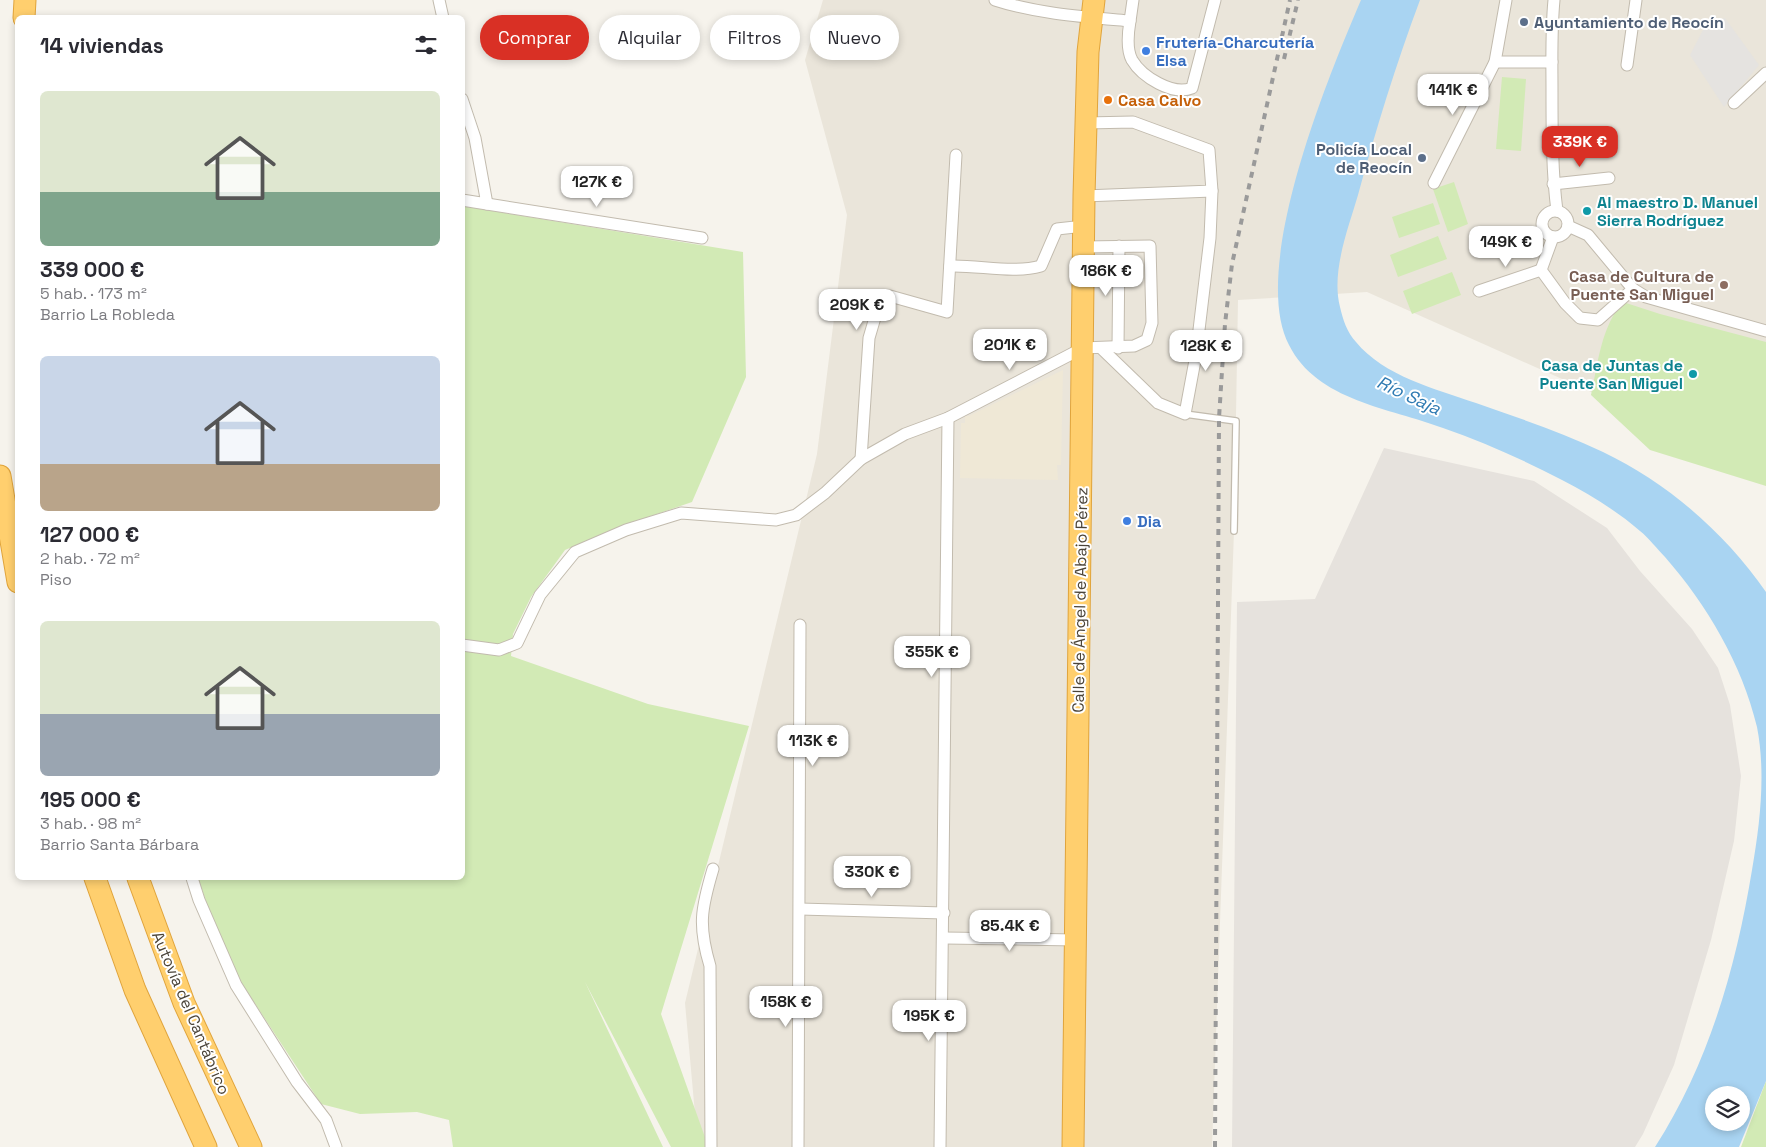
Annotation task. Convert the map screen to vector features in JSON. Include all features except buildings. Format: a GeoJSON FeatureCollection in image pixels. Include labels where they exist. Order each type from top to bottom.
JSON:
{"type":"FeatureCollection","features":[{"type":"Feature","properties":{"kind":"highway"},"geometry":{"type":"LineString","coordinates":[[24,15],[25,0]]}},
{"type":"Feature","properties":{"kind":"highway","name":"Calle de Ángel de Abajo Pérez"},"geometry":{"type":"LineString","coordinates":[[1073,1147],[1076,940],[1092,348],[1084,236],[1084,196],[1088,52],[1093,9]]}},
{"type":"Feature","properties":{"kind":"highway"},"geometry":{"type":"LineString","coordinates":[[0,476],[15,564]]}},
{"type":"Feature","properties":{"kind":"highway"},"geometry":{"type":"LineString","coordinates":[[96,880],[139,998],[206,1147]]}},
{"type":"Feature","properties":{"kind":"highway","name":"Autovía del Cantábrico"},"geometry":{"type":"LineString","coordinates":[[139,880],[184,1003],[251,1147]]}},
{"type":"Feature","properties":{"kind":"street"},"geometry":{"type":"LineString","coordinates":[[439,0],[442,15]]}},
{"type":"Feature","properties":{"kind":"street"},"geometry":{"type":"LineString","coordinates":[[995,0],[1093,9],[1130,21]]}},
{"type":"Feature","properties":{"kind":"street"},"geometry":{"type":"LineString","coordinates":[[1134,0],[1130,21],[1129,51],[1132,60],[1165,88],[1183,92],[1192,88],[1215,0]]}},
{"type":"Feature","properties":{"kind":"street"},"geometry":{"type":"LineString","coordinates":[[1434,183],[1495,62],[1506,0]]}},
{"type":"Feature","properties":{"kind":"street"},"geometry":{"type":"LineString","coordinates":[[1554,0],[1551,25],[1553,184],[1557,211]]}},
{"type":"Feature","properties":{"kind":"street"},"geometry":{"type":"LineString","coordinates":[[1627,65],[1636,0]]}},
{"type":"Feature","properties":{"kind":"street"},"geometry":{"type":"LineString","coordinates":[[1495,62],[1552,62]]}},
{"type":"Feature","properties":{"kind":"street"},"geometry":{"type":"LineString","coordinates":[[1734,103],[1766,73]]}},
{"type":"Feature","properties":{"kind":"street"},"geometry":{"type":"LineString","coordinates":[[465,108],[475,138],[487,204]]}},
{"type":"Feature","properties":{"kind":"street"},"geometry":{"type":"LineString","coordinates":[[1086,123],[1133,122],[1209,150],[1212,191],[1210,238],[1196,355],[1185,414],[1158,403],[1092,348]]}},
{"type":"Feature","properties":{"kind":"street"},"geometry":{"type":"LineString","coordinates":[[861,459],[869,338],[881,297],[903,299],[947,312],[956,155]]}},
{"type":"Feature","properties":{"kind":"street"},"geometry":{"type":"LineString","coordinates":[[1553,184],[1609,178]]}},
{"type":"Feature","properties":{"kind":"street"},"geometry":{"type":"LineString","coordinates":[[1084,196],[1212,191]]}},
{"type":"Feature","properties":{"kind":"street"},"geometry":{"type":"LineString","coordinates":[[465,200],[702,238]]}},
{"type":"Feature","properties":{"kind":"street"},"geometry":{"type":"LineString","coordinates":[[1557,211],[1565,216],[1568,226],[1563,234],[1553,237],[1544,232],[1542,222],[1547,213],[1557,211]]}},
{"type":"Feature","properties":{"kind":"street"},"geometry":{"type":"LineString","coordinates":[[1568,226],[1588,235],[1633,289],[1646,297],[1670,306],[1766,331]]}},
{"type":"Feature","properties":{"kind":"street"},"geometry":{"type":"LineString","coordinates":[[465,646],[499,650],[517,643],[540,595],[575,552],[626,530],[681,513],[776,520],[796,515],[825,494],[861,459],[905,434],[948,418],[1092,348],[1134,346],[1147,340],[1152,323],[1150,246],[1119,246],[1057,229],[1041,266],[1024,270],[950,266]]}},
{"type":"Feature","properties":{"kind":"street"},"geometry":{"type":"LineString","coordinates":[[1541,270],[1553,237]]}},
{"type":"Feature","properties":{"kind":"street"},"geometry":{"type":"LineString","coordinates":[[1118,348],[1119,246]]}},
{"type":"Feature","properties":{"kind":"street"},"geometry":{"type":"LineString","coordinates":[[1541,270],[1565,303],[1580,318],[1590,321],[1598,320],[1633,289]]}},
{"type":"Feature","properties":{"kind":"street"},"geometry":{"type":"LineString","coordinates":[[1479,291],[1541,270]]}},
{"type":"Feature","properties":{"kind":"street"},"geometry":{"type":"LineString","coordinates":[[940,1147],[944,938],[948,418]]}},
{"type":"Feature","properties":{"kind":"street"},"geometry":{"type":"LineString","coordinates":[[798,1147],[800,624]]}},
{"type":"Feature","properties":{"kind":"street"},"geometry":{"type":"LineString","coordinates":[[711,1147],[710,966],[702,940],[702,906],[714,869]]}},
{"type":"Feature","properties":{"kind":"street"},"geometry":{"type":"LineString","coordinates":[[193,880],[199,900],[236,985],[297,1082],[326,1120],[336,1147]]}},
{"type":"Feature","properties":{"kind":"street"},"geometry":{"type":"LineString","coordinates":[[800,909],[944,913]]}},
{"type":"Feature","properties":{"kind":"street"},"geometry":{"type":"LineString","coordinates":[[944,938],[1076,940]]}},
{"type":"Feature","properties":{"kind":"lane"},"geometry":{"type":"LineString","coordinates":[[1185,414],[1236,421],[1234,531]]}},
{"type":"Feature","properties":{"kind":"shaded area"},"geometry":{"type":"Polygon","coordinates":[[[823,0],[1766,0],[1766,470],[1367,292],[1238,300],[1234,531],[1212,1147],[698,1147],[685,1003],[817,454],[847,215],[805,60],[810,43],[810,60],[899,60],[899,15],[818,15],[823,0]]]}},
{"type":"Feature","properties":{"kind":"shaded area"},"geometry":{"type":"Polygon","coordinates":[[[1725,18],[1759,65],[1724,107],[1690,55],[1706,24],[1725,18]]]}},
{"type":"Feature","properties":{"kind":"shaded area"},"geometry":{"type":"Polygon","coordinates":[[[1063,370],[1061,465],[1057,465],[1058,480],[960,478],[961,423],[965,423],[965,416],[969,416],[1063,370]]]}},
{"type":"Feature","properties":{"kind":"shaded area"},"geometry":{"type":"Polygon","coordinates":[[[1384,448],[1534,481],[1607,528],[1640,571],[1692,629],[1718,668],[1730,705],[1741,776],[1734,841],[1711,940],[1674,1065],[1643,1134],[1635,1147],[1232,1147],[1237,602],[1315,599],[1384,448]]]}},
{"type":"Feature","properties":{"kind":"green space"},"geometry":{"type":"Polygon","coordinates":[[[1502,77],[1526,79],[1521,151],[1496,149],[1502,77]]]}},
{"type":"Feature","properties":{"kind":"green space"},"geometry":{"type":"Polygon","coordinates":[[[1454,182],[1468,224],[1448,232],[1433,189],[1454,182]]]}},
{"type":"Feature","properties":{"kind":"green space"},"geometry":{"type":"Polygon","coordinates":[[[1433,203],[1440,224],[1399,238],[1392,217],[1433,203]]]}},
{"type":"Feature","properties":{"kind":"green space"},"geometry":{"type":"Polygon","coordinates":[[[465,206],[743,252],[746,377],[692,502],[628,524],[565,550],[531,597],[513,634],[511,656],[648,704],[749,726],[661,1014],[707,1147],[671,1147],[585,982],[663,1147],[453,1147],[449,1120],[417,1112],[360,1114],[321,1104],[240,981],[215,928],[199,880],[465,880],[465,206]]]}},
{"type":"Feature","properties":{"kind":"green space"},"geometry":{"type":"Polygon","coordinates":[[[1438,236],[1447,259],[1398,277],[1390,255],[1438,236]]]}},
{"type":"Feature","properties":{"kind":"green space"},"geometry":{"type":"Polygon","coordinates":[[[1452,272],[1461,295],[1412,314],[1403,291],[1452,272]]]}},
{"type":"Feature","properties":{"kind":"green space"},"geometry":{"type":"Polygon","coordinates":[[[1623,302],[1660,314],[1766,342],[1766,486],[1650,450],[1591,395],[1605,334],[1623,302]]]}},
{"type":"Feature","properties":{"kind":"green space"},"geometry":{"type":"Polygon","coordinates":[[[1766,1081],[1766,1147],[1741,1147],[1747,1131],[1750,1131],[1750,1123],[1766,1081]]]}},
{"type":"Feature","properties":{"kind":"water","name":"Río Saja"},"geometry":{"type":"Polygon","coordinates":[[[1361,0],[1420,0],[1372,146],[1339,265],[1338,294],[1340,307],[1344,321],[1353,338],[1368,354],[1395,373],[1572,438],[1627,464],[1694,511],[1750,570],[1766,592],[1766,1081],[1750,1120],[1750,1086],[1705,1086],[1705,1131],[1746,1131],[1739,1147],[1655,1147],[1691,1082],[1718,1013],[1738,942],[1755,853],[1761,799],[1760,744],[1757,727],[1742,681],[1721,636],[1695,595],[1647,537],[1612,510],[1548,473],[1488,445],[1458,433],[1378,408],[1336,391],[1317,379],[1301,364],[1289,345],[1279,311],[1279,269],[1286,222],[1298,172],[1330,76],[1361,0]]]}},
{"type":"Feature","properties":{"kind":"railway"},"geometry":{"type":"LineString","coordinates":[[1215,1147],[1219,418],[1225,324],[1232,264],[1290,0]]}},
{"type":"Feature","properties":{"kind":"railway"},"geometry":{"type":"LineString","coordinates":[[1284,59],[1298,0]]}},
{"type":"Feature","properties":{"kind":"place","name":"Ayuntamiento de Reocín"},"geometry":{"type":"Point","coordinates":[1524,22]}},
{"type":"Feature","properties":{"kind":"place","name":"Frutería-Charcutería Elsa"},"geometry":{"type":"Point","coordinates":[1146,51]}},
{"type":"Feature","properties":{"kind":"place","name":"Casa Calvo"},"geometry":{"type":"Point","coordinates":[1108,100]}},
{"type":"Feature","properties":{"kind":"place","name":"Policía Local de Reocín"},"geometry":{"type":"Point","coordinates":[1422,158]}},
{"type":"Feature","properties":{"kind":"place","name":"Al maestro D. Manuel Sierra Rodríguez"},"geometry":{"type":"Point","coordinates":[1587,211]}},
{"type":"Feature","properties":{"kind":"place","name":"Casa de Cultura de Puente San Miguel"},"geometry":{"type":"Point","coordinates":[1724,285]}},
{"type":"Feature","properties":{"kind":"place","name":"Casa de Juntas de Puente San Miguel"},"geometry":{"type":"Point","coordinates":[1693,374]}},
{"type":"Feature","properties":{"kind":"place","name":"Dia"},"geometry":{"type":"Point","coordinates":[1127,521]}}]}
